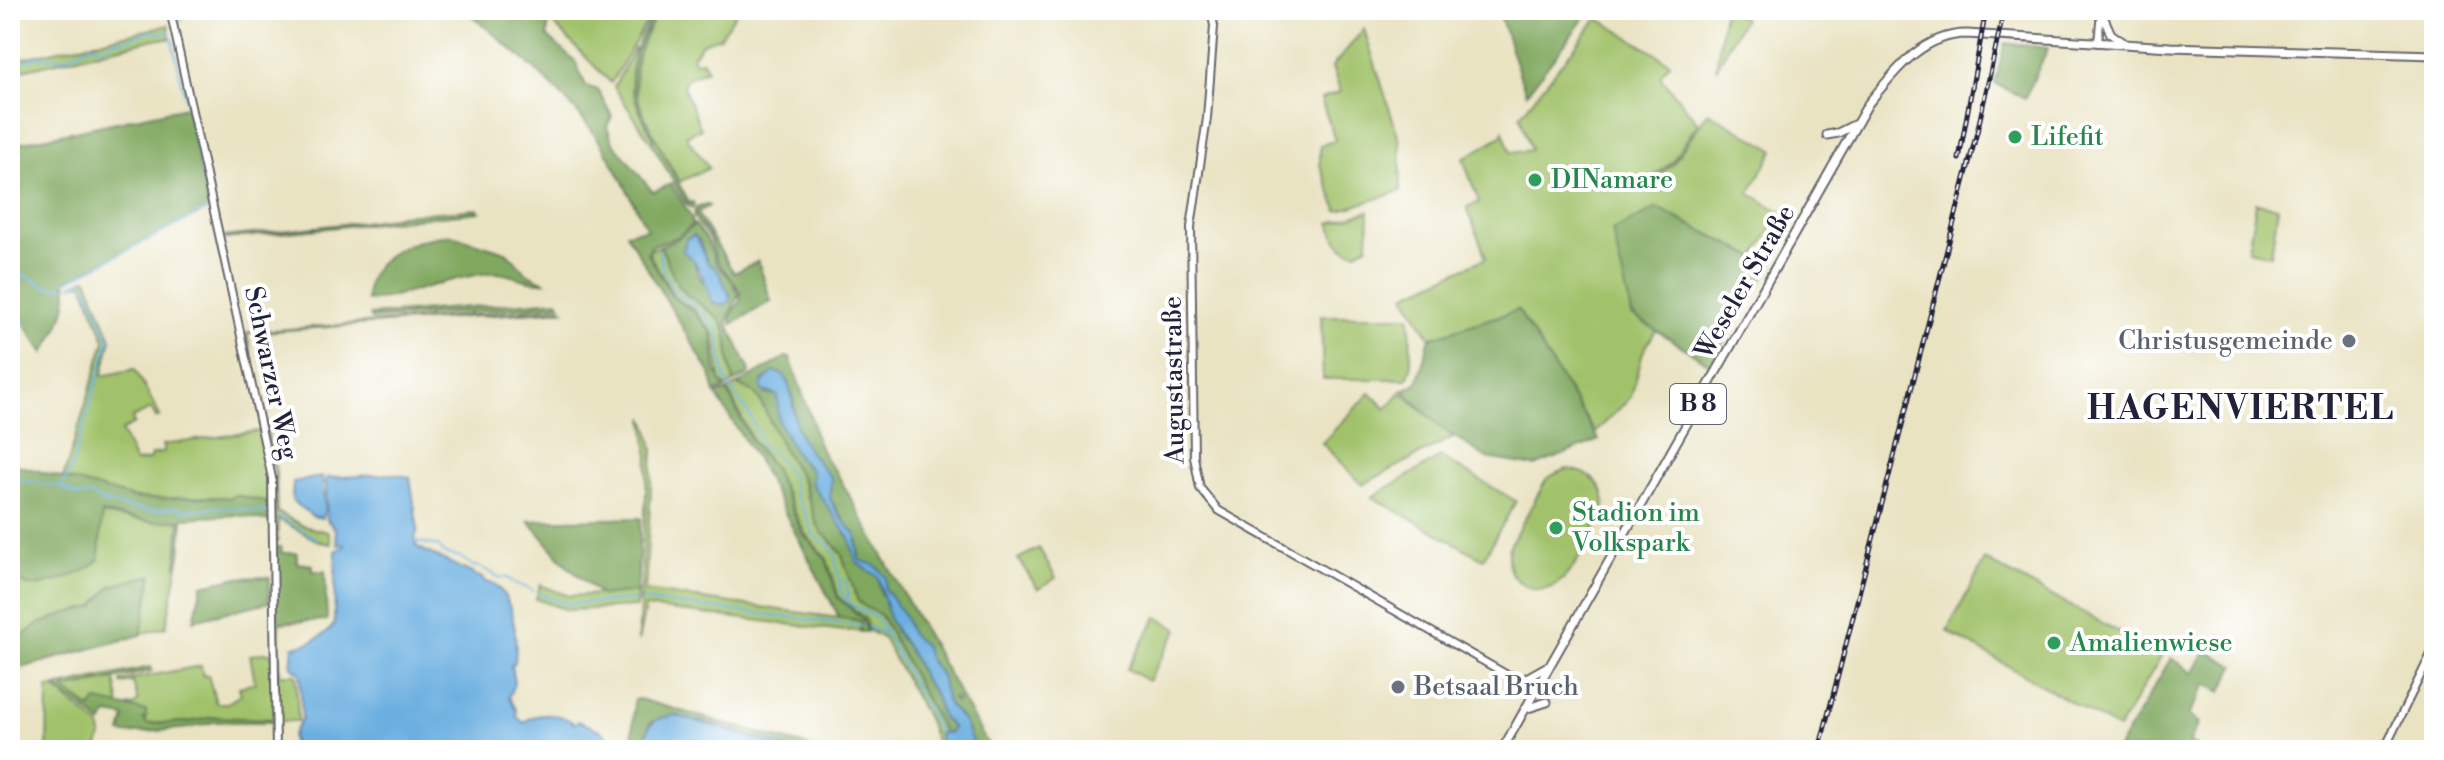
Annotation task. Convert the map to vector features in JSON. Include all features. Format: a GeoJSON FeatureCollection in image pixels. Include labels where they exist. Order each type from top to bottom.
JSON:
{"type":"FeatureCollection","features":[{"type":"Feature","properties":{"kind":"main road","name":"Schwarzer Weg"},"geometry":{"type":"LineString","coordinates":[[170,10],[272,478],[276,750]]}},
{"type":"Feature","properties":{"kind":"main road","name":"Augustastraße"},"geometry":{"type":"LineString","coordinates":[[1211,10],[1214,26],[1207,118],[1191,227],[1194,457],[1200,488],[1218,510],[1534,691]]}},
{"type":"Feature","properties":{"kind":"main road"},"geometry":{"type":"LineString","coordinates":[[2098,43],[2101,11]]}},
{"type":"Feature","properties":{"kind":"main road"},"geometry":{"type":"LineString","coordinates":[[2101,11],[2111,34],[2126,44]]}},
{"type":"Feature","properties":{"kind":"main road","name":"Weseler Straße"},"geometry":{"type":"LineString","coordinates":[[1502,750],[1880,89],[1924,46],[1959,34],[2098,43]]}},
{"type":"Feature","properties":{"kind":"main road","name":"B 8"},"geometry":{"type":"LineString","coordinates":[[2098,43],[2434,55]]}},
{"type":"Feature","properties":{"kind":"main road"},"geometry":{"type":"LineString","coordinates":[[1827,135],[1858,123]]}},
{"type":"Feature","properties":{"kind":"main road"},"geometry":{"type":"LineString","coordinates":[[2384,750],[2434,648]]}},
{"type":"Feature","properties":{"kind":"main road"},"geometry":{"type":"LineString","coordinates":[[1523,680],[1548,666]]}},
{"type":"Feature","properties":{"kind":"main road","name":"Augustastraße"},"geometry":{"type":"LineString","coordinates":[[1504,673],[1523,680],[1534,691]]}},
{"type":"Feature","properties":{"kind":"main road"},"geometry":{"type":"LineString","coordinates":[[1525,709],[1547,702]]}},
{"type":"Feature","properties":{"kind":"green space"},"geometry":{"type":"Polygon","coordinates":[[[465,10],[536,10],[549,21],[547,36],[575,61],[586,86],[598,90],[612,116],[607,127],[613,142],[653,192],[671,184],[692,219],[692,226],[677,237],[653,245],[647,252],[673,298],[693,311],[712,333],[716,372],[725,388],[715,393],[710,373],[626,233],[647,229],[590,128],[546,80],[465,10]]]}},
{"type":"Feature","properties":{"kind":"green space"},"geometry":{"type":"Polygon","coordinates":[[[540,10],[654,10],[611,83],[540,10]]]}},
{"type":"Feature","properties":{"kind":"green space"},"geometry":{"type":"Polygon","coordinates":[[[656,10],[659,10],[637,58],[637,96],[689,203],[693,202],[692,208],[686,204],[651,142],[654,139],[632,88],[633,60],[656,10]]]}},
{"type":"Feature","properties":{"kind":"green space"},"geometry":{"type":"Polygon","coordinates":[[[660,10],[738,10],[720,37],[702,43],[692,57],[695,62],[703,61],[707,70],[686,79],[683,86],[701,129],[686,136],[709,168],[679,182],[645,118],[635,84],[634,66],[638,48],[660,10]]]}},
{"type":"Feature","properties":{"kind":"green space"},"geometry":{"type":"Polygon","coordinates":[[[1498,10],[1586,11],[1586,16],[1526,94],[1498,10]]]}},
{"type":"Feature","properties":{"kind":"green space"},"geometry":{"type":"Polygon","coordinates":[[[1724,10],[1744,18],[1716,69],[1724,10]]]}},
{"type":"Feature","properties":{"kind":"green space"},"geometry":{"type":"Polygon","coordinates":[[[1596,20],[1601,20],[1670,63],[1660,76],[1698,123],[1671,163],[1632,193],[1672,165],[1708,112],[1774,150],[1749,193],[1781,212],[1755,257],[1657,208],[1632,315],[1656,330],[1643,352],[1631,397],[1595,433],[1518,310],[1430,338],[1405,295],[1486,258],[1467,207],[1479,202],[1463,159],[1501,136],[1503,131],[1511,153],[1531,150],[1520,116],[1596,20]]]}},
{"type":"Feature","properties":{"kind":"green space"},"geometry":{"type":"Polygon","coordinates":[[[169,25],[170,39],[155,39],[10,73],[10,61],[169,25]]]}},
{"type":"Feature","properties":{"kind":"green space"},"geometry":{"type":"Polygon","coordinates":[[[1364,29],[1400,142],[1401,191],[1338,211],[1320,165],[1320,146],[1335,140],[1321,99],[1340,92],[1332,67],[1364,29]]]}},
{"type":"Feature","properties":{"kind":"green space"},"geometry":{"type":"Polygon","coordinates":[[[2005,43],[2048,48],[2025,98],[1995,84],[2005,43]]]}},
{"type":"Feature","properties":{"kind":"green space"},"geometry":{"type":"Polygon","coordinates":[[[635,47],[632,90],[654,140],[651,142],[614,87],[635,47]]]}},
{"type":"Feature","properties":{"kind":"green space"},"geometry":{"type":"Polygon","coordinates":[[[186,107],[209,209],[66,281],[62,319],[44,353],[10,303],[10,145],[186,107]]]}},
{"type":"Feature","properties":{"kind":"green space"},"geometry":{"type":"Polygon","coordinates":[[[2256,203],[2278,207],[2271,255],[2248,250],[2256,203]]]}},
{"type":"Feature","properties":{"kind":"green space"},"geometry":{"type":"Polygon","coordinates":[[[706,204],[709,206],[697,213],[734,273],[758,261],[771,301],[732,324],[730,318],[740,301],[741,292],[716,259],[710,239],[694,217],[695,209],[706,204]]]}},
{"type":"Feature","properties":{"kind":"green space"},"geometry":{"type":"Polygon","coordinates":[[[1657,208],[1772,266],[1710,364],[1632,315],[1612,231],[1657,208]]]}},
{"type":"Feature","properties":{"kind":"green space"},"geometry":{"type":"Polygon","coordinates":[[[478,209],[480,212],[225,239],[400,215],[478,209]]]}},
{"type":"Feature","properties":{"kind":"green space"},"geometry":{"type":"Polygon","coordinates":[[[1369,211],[1368,246],[1356,252],[1345,249],[1338,242],[1330,223],[1369,211]]]}},
{"type":"Feature","properties":{"kind":"green space"},"geometry":{"type":"Polygon","coordinates":[[[695,224],[707,240],[716,263],[739,294],[727,322],[750,371],[735,382],[725,329],[713,314],[682,290],[660,246],[677,239],[695,224]],[[694,235],[686,239],[699,276],[711,291],[730,294],[715,268],[708,263],[694,235]]]}},
{"type":"Feature","properties":{"kind":"green space"},"geometry":{"type":"Polygon","coordinates":[[[451,235],[506,252],[528,274],[545,282],[490,273],[367,301],[368,285],[382,261],[407,245],[451,235]]]}},
{"type":"Feature","properties":{"kind":"green space"},"geometry":{"type":"Polygon","coordinates":[[[660,246],[682,290],[713,314],[725,329],[735,382],[726,387],[720,381],[714,334],[694,310],[674,297],[650,255],[650,250],[660,246]]]}},
{"type":"Feature","properties":{"kind":"green space"},"geometry":{"type":"Polygon","coordinates":[[[87,278],[111,339],[102,376],[135,369],[160,416],[156,418],[151,409],[132,418],[134,424],[121,431],[135,462],[149,460],[151,455],[164,452],[162,445],[259,431],[269,502],[235,495],[231,498],[138,498],[63,479],[105,341],[83,283],[71,286],[87,278]]]}},
{"type":"Feature","properties":{"kind":"green space"},"geometry":{"type":"Polygon","coordinates":[[[558,300],[561,305],[371,319],[370,315],[558,300]]]}},
{"type":"Feature","properties":{"kind":"green space"},"geometry":{"type":"Polygon","coordinates":[[[564,310],[246,333],[249,332],[564,310]]]}},
{"type":"Feature","properties":{"kind":"green space"},"geometry":{"type":"Polygon","coordinates":[[[1518,310],[1599,440],[1535,466],[1487,458],[1440,427],[1403,390],[1417,383],[1430,338],[1518,310]]]}},
{"type":"Feature","properties":{"kind":"green space"},"geometry":{"type":"Polygon","coordinates":[[[1321,316],[1410,316],[1411,368],[1407,379],[1323,379],[1321,316]]]}},
{"type":"Feature","properties":{"kind":"green space"},"geometry":{"type":"Polygon","coordinates":[[[247,334],[276,471],[277,512],[303,526],[328,532],[331,544],[320,542],[278,519],[278,542],[275,541],[274,471],[247,334]]]}},
{"type":"Feature","properties":{"kind":"green space"},"geometry":{"type":"Polygon","coordinates":[[[786,357],[790,358],[823,455],[835,470],[961,697],[952,699],[955,702],[962,699],[991,750],[973,749],[964,722],[947,703],[939,672],[928,658],[924,645],[911,634],[904,615],[885,589],[880,569],[859,560],[858,541],[830,499],[831,478],[803,443],[787,380],[766,394],[777,395],[779,422],[798,458],[812,472],[812,484],[850,539],[856,562],[878,577],[895,631],[933,691],[943,718],[952,727],[950,732],[944,733],[881,615],[858,601],[842,555],[816,522],[803,481],[783,449],[760,400],[752,391],[737,385],[786,357]]]}},
{"type":"Feature","properties":{"kind":"green space"},"geometry":{"type":"Polygon","coordinates":[[[737,385],[752,391],[760,400],[783,449],[798,472],[826,536],[842,555],[858,601],[881,615],[944,733],[940,732],[944,745],[948,744],[950,750],[939,750],[927,718],[883,638],[868,630],[865,618],[839,598],[827,559],[805,534],[774,468],[753,441],[728,390],[737,385]]]}},
{"type":"Feature","properties":{"kind":"green space"},"geometry":{"type":"Polygon","coordinates":[[[727,390],[751,441],[774,468],[803,534],[826,559],[838,598],[863,619],[867,632],[860,632],[861,621],[839,617],[759,463],[716,395],[727,390]]]}},
{"type":"Feature","properties":{"kind":"green space"},"geometry":{"type":"Polygon","coordinates":[[[1401,392],[1453,437],[1362,485],[1322,443],[1370,393],[1386,409],[1401,392]]]}},
{"type":"Feature","properties":{"kind":"green space"},"geometry":{"type":"Polygon","coordinates":[[[644,417],[653,450],[645,591],[861,621],[861,630],[844,631],[645,607],[638,642],[648,456],[644,417]]]}},
{"type":"Feature","properties":{"kind":"green space","name":"Stadion im Volkspark"},"geometry":{"type":"Polygon","coordinates":[[[1441,457],[1516,501],[1483,559],[1372,497],[1441,457]]]}},
{"type":"Feature","properties":{"kind":"green space"},"geometry":{"type":"Polygon","coordinates":[[[10,463],[134,498],[231,498],[235,495],[268,502],[269,521],[237,515],[183,518],[176,568],[180,520],[151,522],[102,513],[99,559],[94,564],[67,578],[29,586],[10,576],[10,463]]]}},
{"type":"Feature","properties":{"kind":"green space","name":"Stadion im Volkspark"},"geometry":{"type":"Polygon","coordinates":[[[1567,469],[1583,473],[1595,481],[1603,494],[1604,510],[1571,570],[1548,588],[1534,589],[1518,581],[1512,574],[1508,561],[1509,547],[1546,480],[1567,469]]]}},
{"type":"Feature","properties":{"kind":"green space"},"geometry":{"type":"Polygon","coordinates":[[[10,491],[119,517],[142,520],[183,518],[180,556],[166,627],[10,671],[10,491]]]}},
{"type":"Feature","properties":{"kind":"green space"},"geometry":{"type":"Polygon","coordinates":[[[641,518],[637,592],[602,596],[566,565],[529,521],[641,518]]]}},
{"type":"Feature","properties":{"kind":"green space"},"geometry":{"type":"Polygon","coordinates":[[[276,547],[281,547],[282,553],[297,553],[297,563],[313,565],[313,571],[325,571],[327,620],[276,623],[276,547]]]}},
{"type":"Feature","properties":{"kind":"green space"},"geometry":{"type":"Polygon","coordinates":[[[1039,548],[1056,578],[1038,589],[1018,559],[1039,548]]]}},
{"type":"Feature","properties":{"kind":"green space","name":"Amalienwiese"},"geometry":{"type":"Polygon","coordinates":[[[1985,560],[2162,655],[2118,729],[1947,631],[1985,560]]]}},
{"type":"Feature","properties":{"kind":"green space"},"geometry":{"type":"Polygon","coordinates":[[[152,575],[141,635],[10,671],[10,645],[37,625],[93,607],[111,586],[152,575]]]}},
{"type":"Feature","properties":{"kind":"green space"},"geometry":{"type":"Polygon","coordinates":[[[270,577],[269,602],[194,620],[202,585],[233,578],[270,577]]]}},
{"type":"Feature","properties":{"kind":"green space"},"geometry":{"type":"Polygon","coordinates":[[[540,585],[569,596],[637,592],[636,607],[567,610],[536,599],[540,585]]]}},
{"type":"Feature","properties":{"kind":"green space"},"geometry":{"type":"Polygon","coordinates":[[[1157,617],[1178,629],[1148,681],[1127,669],[1157,617]]]}},
{"type":"Feature","properties":{"kind":"green space"},"geometry":{"type":"Polygon","coordinates":[[[276,623],[279,623],[280,674],[296,674],[298,721],[278,721],[276,623]]]}},
{"type":"Feature","properties":{"kind":"green space"},"geometry":{"type":"Polygon","coordinates":[[[2206,651],[2235,666],[2221,692],[2206,684],[2189,715],[2199,723],[2189,742],[2203,750],[2117,750],[2171,658],[2193,673],[2206,651]]]}},
{"type":"Feature","properties":{"kind":"green space"},"geometry":{"type":"Polygon","coordinates":[[[266,652],[273,655],[274,721],[213,717],[189,722],[147,724],[140,711],[129,709],[138,701],[133,682],[121,684],[121,681],[201,666],[203,676],[208,675],[216,703],[227,703],[241,695],[239,687],[255,683],[250,655],[266,652]]]}},
{"type":"Feature","properties":{"kind":"green space"},"geometry":{"type":"Polygon","coordinates":[[[151,667],[152,671],[64,689],[91,709],[97,701],[146,711],[146,718],[143,719],[147,724],[189,722],[213,717],[271,719],[271,722],[214,722],[189,728],[126,734],[121,733],[125,717],[108,714],[102,723],[55,687],[151,667]]]}},
{"type":"Feature","properties":{"kind":"green space"},"geometry":{"type":"Polygon","coordinates":[[[115,679],[120,707],[97,701],[91,709],[63,689],[115,679]]]}},
{"type":"Feature","properties":{"kind":"green space"},"geometry":{"type":"Polygon","coordinates":[[[52,687],[100,726],[102,734],[97,750],[47,750],[48,688],[52,687]]]}},
{"type":"Feature","properties":{"kind":"green space"},"geometry":{"type":"Polygon","coordinates":[[[634,700],[820,750],[794,750],[701,721],[653,721],[649,724],[646,750],[632,750],[634,700]]]}},
{"type":"Feature","properties":{"kind":"water"},"geometry":{"type":"Polygon","coordinates":[[[694,235],[708,263],[718,271],[729,293],[731,300],[723,306],[713,303],[698,267],[683,251],[686,239],[694,235]]]}},
{"type":"Feature","properties":{"kind":"water"},"geometry":{"type":"Polygon","coordinates":[[[774,372],[784,375],[787,381],[802,440],[831,478],[830,499],[839,516],[856,535],[859,560],[875,565],[886,577],[885,589],[904,615],[911,634],[924,645],[928,658],[941,676],[947,703],[964,722],[975,750],[958,750],[952,743],[942,746],[938,734],[950,732],[952,727],[943,718],[933,691],[890,621],[878,577],[856,562],[850,539],[812,484],[812,472],[795,453],[779,422],[777,395],[762,391],[762,382],[774,372]]]}},
{"type":"Feature","properties":{"kind":"water"},"geometry":{"type":"Polygon","coordinates":[[[392,474],[410,477],[418,530],[415,538],[417,547],[485,582],[495,584],[507,601],[516,642],[515,663],[511,665],[514,683],[509,697],[517,717],[524,723],[542,715],[564,718],[575,724],[578,721],[600,730],[618,746],[618,750],[293,750],[292,736],[302,718],[300,673],[291,666],[293,646],[315,640],[334,625],[336,551],[345,546],[338,545],[335,529],[327,520],[326,478],[392,474]]]}},
{"type":"Feature","properties":{"kind":"water"},"geometry":{"type":"Polygon","coordinates":[[[322,477],[325,511],[322,518],[312,516],[292,500],[293,482],[322,477]]]}},
{"type":"Feature","properties":{"kind":"water"},"geometry":{"type":"Polygon","coordinates":[[[674,715],[794,750],[646,750],[646,735],[651,725],[674,715]]]}},
{"type":"Feature","properties":{"kind":"waterway"},"geometry":{"type":"LineString","coordinates":[[179,24],[187,10]]}},
{"type":"Feature","properties":{"kind":"waterway"},"geometry":{"type":"LineString","coordinates":[[10,65],[38,57],[65,58],[91,45],[104,48],[115,40],[148,32],[169,32],[205,187]]}},
{"type":"Feature","properties":{"kind":"waterway"},"geometry":{"type":"LineString","coordinates":[[66,282],[210,208]]}},
{"type":"Feature","properties":{"kind":"waterway"},"geometry":{"type":"LineString","coordinates":[[658,249],[663,269],[675,292],[702,312],[718,331],[725,379],[751,417],[763,447],[775,454],[791,475],[795,495],[813,534],[827,544],[835,555],[841,592],[849,603],[878,619],[939,732]]}},
{"type":"Feature","properties":{"kind":"waterway"},"geometry":{"type":"LineString","coordinates":[[10,277],[20,273],[47,287],[65,288]]}},
{"type":"Feature","properties":{"kind":"waterway"},"geometry":{"type":"LineString","coordinates":[[71,286],[84,281]]}},
{"type":"Feature","properties":{"kind":"waterway"},"geometry":{"type":"LineString","coordinates":[[61,487],[71,469],[109,340],[87,287]]}},
{"type":"Feature","properties":{"kind":"waterway"},"geometry":{"type":"LineString","coordinates":[[10,304],[25,325]]}},
{"type":"Feature","properties":{"kind":"waterway"},"geometry":{"type":"LineString","coordinates":[[10,478],[61,487],[78,496],[91,495],[101,501],[136,509],[154,511],[176,507],[184,510],[222,507],[268,512]]}},
{"type":"Feature","properties":{"kind":"waterway"},"geometry":{"type":"LineString","coordinates":[[278,517],[317,539]]}},
{"type":"Feature","properties":{"kind":"waterway"},"geometry":{"type":"LineString","coordinates":[[418,542],[438,546],[445,554],[460,557],[473,566],[533,591]]}},
{"type":"Feature","properties":{"kind":"waterway"},"geometry":{"type":"LineString","coordinates":[[845,579],[849,596],[846,600]]}},
{"type":"Feature","properties":{"kind":"waterway"},"geometry":{"type":"LineString","coordinates":[[538,593],[567,604],[636,600]]}},
{"type":"Feature","properties":{"kind":"waterway"},"geometry":{"type":"LineString","coordinates":[[642,600],[862,626]]}},
{"type":"Feature","properties":{"kind":"waterway"},"geometry":{"type":"LineString","coordinates":[[868,627],[885,633]]}},
{"type":"Feature","properties":{"kind":"railway"},"geometry":{"type":"LineString","coordinates":[[1959,159],[1986,10]]}},
{"type":"Feature","properties":{"kind":"railway"},"geometry":{"type":"LineString","coordinates":[[1819,750],[1978,128],[2004,10]]}},
{"type":"Feature","properties":{"kind":"place","name":"Lifefit"},"geometry":{"type":"Point","coordinates":[2015,137]}},
{"type":"Feature","properties":{"kind":"place","name":"DINamare"},"geometry":{"type":"Point","coordinates":[1535,180]}},
{"type":"Feature","properties":{"kind":"place","name":"Christusgemeinde"},"geometry":{"type":"Point","coordinates":[2349,341]}},
{"type":"Feature","properties":{"kind":"place","name":"Stadion im Volkspark"},"geometry":{"type":"Point","coordinates":[1556,528]}},
{"type":"Feature","properties":{"kind":"place","name":"Amalienwiese"},"geometry":{"type":"Point","coordinates":[2054,643]}},
{"type":"Feature","properties":{"kind":"place","name":"Betsaal Bruch"},"geometry":{"type":"Point","coordinates":[1398,687]}},
{"type":"Feature","properties":{"kind":"district","name":"HAGENVIERTEL"},"geometry":{"type":"Point","coordinates":[2241,409]}}]}
